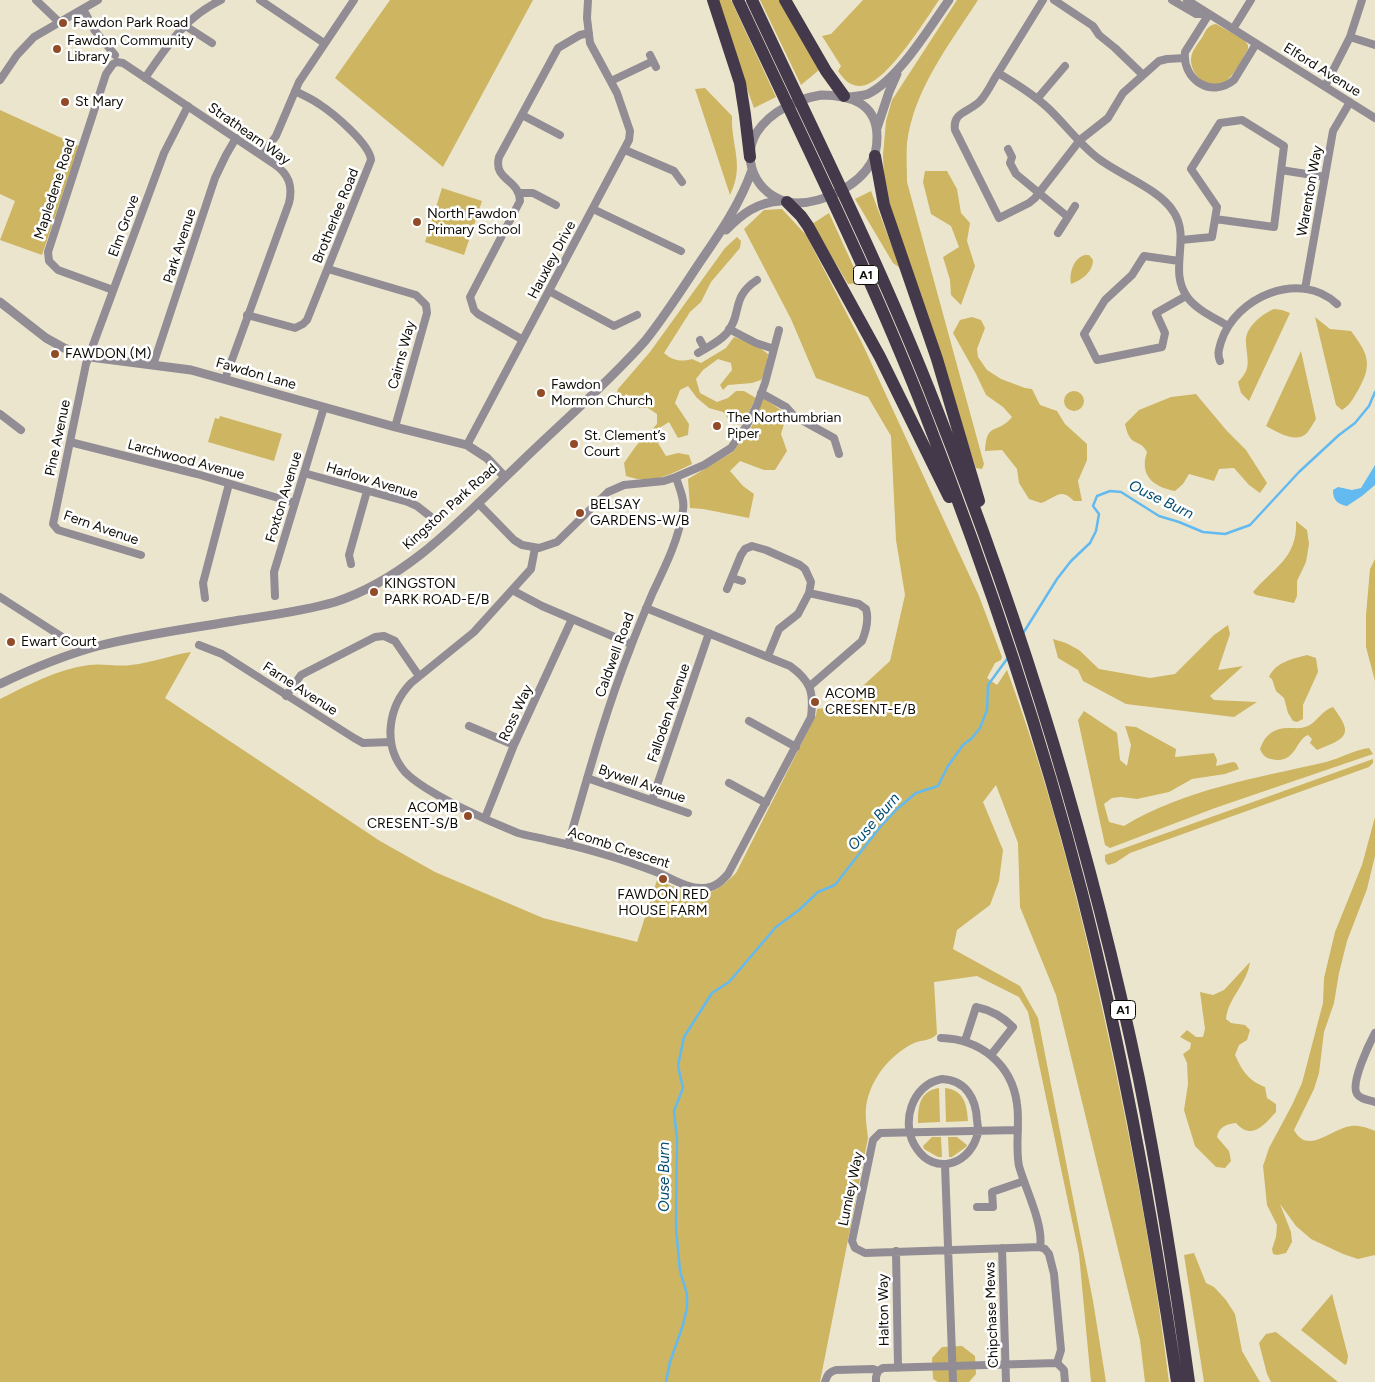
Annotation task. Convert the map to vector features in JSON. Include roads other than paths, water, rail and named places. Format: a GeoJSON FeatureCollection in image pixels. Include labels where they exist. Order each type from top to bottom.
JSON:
{"type":"FeatureCollection","features":[{"type":"Feature","properties":{"kind":"highway"},"geometry":{"type":"LineString","coordinates":[[713,0],[740,83],[746,115],[750,157]]}},
{"type":"Feature","properties":{"kind":"highway","name":"A1"},"geometry":{"type":"LineString","coordinates":[[738,0],[864,270],[895,341],[978,556],[1034,723],[1077,875],[1115,1032],[1155,1239],[1177,1382]]}},
{"type":"Feature","properties":{"kind":"highway","name":"A1"},"geometry":{"type":"LineString","coordinates":[[752,0],[907,335],[936,405],[992,554],[1021,640],[1071,805],[1128,1030],[1168,1238],[1189,1382]]}},
{"type":"Feature","properties":{"kind":"highway"},"geometry":{"type":"LineString","coordinates":[[785,0],[826,71],[846,97]]}},
{"type":"Feature","properties":{"kind":"highway","name":"A1"},"geometry":{"type":"LineString","coordinates":[[875,156],[884,205],[957,422],[992,554]]}},
{"type":"Feature","properties":{"kind":"highway","name":"A1"},"geometry":{"type":"LineString","coordinates":[[785,202],[801,216],[808,226],[880,357],[978,556]]}},
{"type":"Feature","properties":{"kind":"street"},"geometry":{"type":"LineString","coordinates":[[36,0],[59,22]]}},
{"type":"Feature","properties":{"kind":"street"},"geometry":{"type":"LineString","coordinates":[[0,80],[17,55],[34,37],[98,0]]}},
{"type":"Feature","properties":{"kind":"street"},"geometry":{"type":"LineString","coordinates":[[145,78],[171,40],[184,25],[203,10],[221,0]]}},
{"type":"Feature","properties":{"kind":"street"},"geometry":{"type":"LineString","coordinates":[[260,0],[324,43]]}},
{"type":"Feature","properties":{"kind":"street"},"geometry":{"type":"LineString","coordinates":[[262,156],[276,136],[299,82],[354,0]]}},
{"type":"Feature","properties":{"kind":"street","name":"Hauxley Drive"},"geometry":{"type":"LineString","coordinates":[[467,445],[629,140],[630,131],[619,100],[590,43],[587,18],[588,0]]}},
{"type":"Feature","properties":{"kind":"street"},"geometry":{"type":"LineString","coordinates":[[906,58],[888,92],[877,128],[875,156],[866,171],[853,182],[819,199],[799,203],[785,202],[766,192],[757,181],[752,170],[750,157],[751,146],[756,134],[769,118],[777,112],[809,97],[867,95],[890,78],[948,0]]}},
{"type":"Feature","properties":{"kind":"street"},"geometry":{"type":"LineString","coordinates":[[1043,0],[981,101],[956,116],[954,123],[955,130],[999,218],[1030,203],[1080,140],[1108,118],[1123,93],[1158,61],[1185,58]]}},
{"type":"Feature","properties":{"kind":"street"},"geometry":{"type":"LineString","coordinates":[[1054,0],[1093,26],[1099,35],[1143,75]]}},
{"type":"Feature","properties":{"kind":"street","name":"Elford Avenue"},"geometry":{"type":"LineString","coordinates":[[1172,0],[1196,14],[1209,14]]}},
{"type":"Feature","properties":{"kind":"street","name":"Elford Avenue"},"geometry":{"type":"LineString","coordinates":[[1187,0],[1375,118]]}},
{"type":"Feature","properties":{"kind":"street"},"geometry":{"type":"LineString","coordinates":[[1233,29],[1251,0]]}},
{"type":"Feature","properties":{"kind":"street"},"geometry":{"type":"LineString","coordinates":[[1325,86],[1350,37],[1362,0]]}},
{"type":"Feature","properties":{"kind":"street","name":"Strathearn Way"},"geometry":{"type":"LineString","coordinates":[[82,9],[95,31],[116,59],[285,172],[291,195],[225,379]]}},
{"type":"Feature","properties":{"kind":"street"},"geometry":{"type":"LineString","coordinates":[[1209,14],[1185,52],[1190,74],[1198,83],[1210,87],[1223,86],[1234,80],[1256,44]]}},
{"type":"Feature","properties":{"kind":"street"},"geometry":{"type":"LineString","coordinates":[[184,25],[212,43]]}},
{"type":"Feature","properties":{"kind":"street"},"geometry":{"type":"LineString","coordinates":[[523,340],[478,314],[474,310],[470,297],[520,201],[517,188],[498,170],[497,165],[558,48],[580,35],[589,33]]}},
{"type":"Feature","properties":{"kind":"street"},"geometry":{"type":"LineString","coordinates":[[1350,37],[1375,45]]}},
{"type":"Feature","properties":{"kind":"street","name":"Mapledene Road"},"geometry":{"type":"LineString","coordinates":[[113,290],[58,270],[52,266],[48,252],[106,74],[116,59]]}},
{"type":"Feature","properties":{"kind":"street"},"geometry":{"type":"LineString","coordinates":[[611,81],[653,61]]}},
{"type":"Feature","properties":{"kind":"street"},"geometry":{"type":"LineString","coordinates":[[1037,99],[1065,66]]}},
{"type":"Feature","properties":{"kind":"street"},"geometry":{"type":"LineString","coordinates":[[998,73],[1037,99],[1098,158],[1167,203],[1176,216],[1181,228],[1182,240],[1178,277],[1186,296],[1196,305],[1228,326]]}},
{"type":"Feature","properties":{"kind":"street","name":"Brotherlee Road"},"geometry":{"type":"LineString","coordinates":[[247,315],[290,327],[299,327],[307,320],[370,165],[371,155],[365,145],[328,110],[295,91]]}},
{"type":"Feature","properties":{"kind":"street"},"geometry":{"type":"LineString","coordinates":[[846,97],[864,106],[877,128]]}},
{"type":"Feature","properties":{"kind":"street","name":"Warenton Way"},"geometry":{"type":"LineString","coordinates":[[1305,289],[1333,131],[1350,102]]}},
{"type":"Feature","properties":{"kind":"street","name":"Elm Grove"},"geometry":{"type":"LineString","coordinates":[[90,357],[164,153],[188,106]]}},
{"type":"Feature","properties":{"kind":"street"},"geometry":{"type":"LineString","coordinates":[[522,115],[560,136]]}},
{"type":"Feature","properties":{"kind":"street"},"geometry":{"type":"LineString","coordinates":[[1182,240],[1212,237],[1215,219],[1217,207],[1191,169],[1220,123],[1242,120],[1284,146],[1274,226],[1215,219]]}},
{"type":"Feature","properties":{"kind":"street","name":"Park Avenue"},"geometry":{"type":"LineString","coordinates":[[153,365],[215,178],[236,138]]}},
{"type":"Feature","properties":{"kind":"street"},"geometry":{"type":"LineString","coordinates":[[1008,149],[1012,157],[1010,163],[1016,174],[1068,217]]}},
{"type":"Feature","properties":{"kind":"street"},"geometry":{"type":"LineString","coordinates":[[624,150],[674,171],[682,182]]}},
{"type":"Feature","properties":{"kind":"street","name":"Kingston Park Road"},"geometry":{"type":"LineString","coordinates":[[0,684],[40,666],[98,646],[305,609],[356,594],[382,582],[442,537],[619,369],[646,339],[738,204],[752,170]]}},
{"type":"Feature","properties":{"kind":"street"},"geometry":{"type":"LineString","coordinates":[[1280,170],[1325,176]]}},
{"type":"Feature","properties":{"kind":"street"},"geometry":{"type":"LineString","coordinates":[[519,193],[533,193],[556,205]]}},
{"type":"Feature","properties":{"kind":"street","name":"Kingston Park Road"},"geometry":{"type":"LineString","coordinates":[[715,240],[733,222],[752,208],[771,201],[785,202]]}},
{"type":"Feature","properties":{"kind":"street"},"geometry":{"type":"LineString","coordinates":[[1058,233],[1076,206]]}},
{"type":"Feature","properties":{"kind":"street"},"geometry":{"type":"LineString","coordinates":[[593,209],[681,251]]}},
{"type":"Feature","properties":{"kind":"street"},"geometry":{"type":"LineString","coordinates":[[1179,261],[1144,256],[1132,275],[1105,300],[1084,334],[1097,360],[1162,347],[1165,333],[1156,313],[1186,296]]}},
{"type":"Feature","properties":{"kind":"street","name":"Cairns Way"},"geometry":{"type":"LineString","coordinates":[[328,270],[416,295],[426,305],[427,313],[396,427]]}},
{"type":"Feature","properties":{"kind":"street"},"geometry":{"type":"LineString","coordinates":[[698,353],[720,340],[729,329],[742,292],[747,286],[758,280]]}},
{"type":"Feature","properties":{"kind":"street"},"geometry":{"type":"LineString","coordinates":[[1220,361],[1218,356],[1219,349],[1228,326],[1235,316],[1266,293],[1286,289],[1305,289],[1326,296],[1337,304]]}},
{"type":"Feature","properties":{"kind":"street"},"geometry":{"type":"LineString","coordinates":[[549,291],[614,326],[637,315]]}},
{"type":"Feature","properties":{"kind":"street","name":"Fawdon Lane"},"geometry":{"type":"LineString","coordinates":[[0,302],[46,338],[64,348],[90,357],[191,370],[467,445],[487,458],[505,478]]}},
{"type":"Feature","properties":{"kind":"street"},"geometry":{"type":"LineString","coordinates":[[729,329],[756,343],[774,349]]}},
{"type":"Feature","properties":{"kind":"street"},"geometry":{"type":"LineString","coordinates":[[478,503],[514,540],[522,545],[535,548],[547,546],[557,542],[608,492],[615,488],[624,485],[676,478],[704,464],[731,448],[747,425],[761,393],[779,330]]}},
{"type":"Feature","properties":{"kind":"street"},"geometry":{"type":"LineString","coordinates":[[700,340],[706,349]]}},
{"type":"Feature","properties":{"kind":"street","name":"Pine Avenue"},"geometry":{"type":"LineString","coordinates":[[53,524],[86,364],[90,357]]}},
{"type":"Feature","properties":{"kind":"street"},"geometry":{"type":"LineString","coordinates":[[761,393],[786,407],[794,416],[834,438],[839,454]]}},
{"type":"Feature","properties":{"kind":"street","name":"Foxton Avenue"},"geometry":{"type":"LineString","coordinates":[[275,596],[274,572],[324,407]]}},
{"type":"Feature","properties":{"kind":"street"},"geometry":{"type":"LineString","coordinates":[[0,414],[21,430]]}},
{"type":"Feature","properties":{"kind":"street","name":"Larchwood Avenue"},"geometry":{"type":"LineString","coordinates":[[70,442],[295,503]]}},
{"type":"Feature","properties":{"kind":"street","name":"Harlow Avenue"},"geometry":{"type":"LineString","coordinates":[[304,473],[418,506],[431,517]]}},
{"type":"Feature","properties":{"kind":"street","name":"Caldwell Road"},"geometry":{"type":"LineString","coordinates":[[568,844],[587,778],[632,644],[667,562],[678,530],[683,509],[683,498],[676,478]]}},
{"type":"Feature","properties":{"kind":"street"},"geometry":{"type":"LineString","coordinates":[[205,598],[203,583],[229,484]]}},
{"type":"Feature","properties":{"kind":"street"},"geometry":{"type":"LineString","coordinates":[[351,564],[349,555],[367,490]]}},
{"type":"Feature","properties":{"kind":"street","name":"Fern Avenue"},"geometry":{"type":"LineString","coordinates":[[53,524],[58,530],[141,555]]}},
{"type":"Feature","properties":{"kind":"street"},"geometry":{"type":"LineString","coordinates":[[727,589],[741,555],[745,549],[752,546],[800,564],[805,569],[811,582],[809,593],[798,614],[779,629],[768,656]]}},
{"type":"Feature","properties":{"kind":"street"},"geometry":{"type":"LineString","coordinates":[[390,742],[390,725],[397,701],[403,691],[474,632],[531,569],[535,548]]}},
{"type":"Feature","properties":{"kind":"street"},"geometry":{"type":"LineString","coordinates":[[732,578],[742,581]]}},
{"type":"Feature","properties":{"kind":"street"},"geometry":{"type":"LineString","coordinates":[[512,590],[542,606],[632,644]]}},
{"type":"Feature","properties":{"kind":"street"},"geometry":{"type":"LineString","coordinates":[[646,608],[790,666],[800,673],[810,686],[862,641],[868,614],[866,609],[858,604],[809,593]]}},
{"type":"Feature","properties":{"kind":"street"},"geometry":{"type":"LineString","coordinates":[[0,597],[67,640]]}},
{"type":"Feature","properties":{"kind":"street","name":"Ross Way"},"geometry":{"type":"LineString","coordinates":[[484,818],[514,746],[572,619]]}},
{"type":"Feature","properties":{"kind":"street","name":"Falloden Avenue"},"geometry":{"type":"LineString","coordinates":[[652,800],[709,633]]}},
{"type":"Feature","properties":{"kind":"street"},"geometry":{"type":"LineString","coordinates":[[286,696],[301,675],[375,638],[384,636],[390,637],[395,641],[420,676]]}},
{"type":"Feature","properties":{"kind":"street","name":"Farne Avenue"},"geometry":{"type":"LineString","coordinates":[[199,645],[222,654],[363,743],[390,742]]}},
{"type":"Feature","properties":{"kind":"street","name":"Acomb Crescent"},"geometry":{"type":"LineString","coordinates":[[390,742],[398,761],[406,772],[446,799],[484,818],[519,833],[568,844],[657,872],[694,887],[712,887],[721,882],[728,874],[812,717],[813,700],[810,686]]}},
{"type":"Feature","properties":{"kind":"street"},"geometry":{"type":"LineString","coordinates":[[749,721],[796,746]]}},
{"type":"Feature","properties":{"kind":"street"},"geometry":{"type":"LineString","coordinates":[[469,726],[514,746]]}},
{"type":"Feature","properties":{"kind":"street","name":"Bywell Avenue"},"geometry":{"type":"LineString","coordinates":[[587,778],[688,813]]}},
{"type":"Feature","properties":{"kind":"street"},"geometry":{"type":"LineString","coordinates":[[728,783],[766,803]]}},
{"type":"Feature","properties":{"kind":"street"},"geometry":{"type":"LineString","coordinates":[[966,1041],[976,1007],[987,1009],[1005,1019],[1013,1027],[991,1055]]}},
{"type":"Feature","properties":{"kind":"street"},"geometry":{"type":"LineString","coordinates":[[1375,1033],[1367,1048],[1355,1085],[1355,1092],[1358,1097],[1375,1102]]}},
{"type":"Feature","properties":{"kind":"street"},"geometry":{"type":"LineString","coordinates":[[941,1038],[966,1041],[991,1055],[1001,1065],[1015,1092],[1019,1164],[1039,1230],[1040,1247],[1049,1254],[1054,1274],[1061,1350],[1057,1363]]}},
{"type":"Feature","properties":{"kind":"street"},"geometry":{"type":"LineString","coordinates":[[942,1078],[956,1082],[972,1096],[977,1111],[978,1130],[977,1137],[969,1152],[959,1161],[945,1165],[934,1163],[919,1152],[912,1140],[910,1132],[911,1105],[922,1088],[929,1082],[942,1078]]}},
{"type":"Feature","properties":{"kind":"street"},"geometry":{"type":"LineString","coordinates":[[910,1132],[1018,1130]]}},
{"type":"Feature","properties":{"kind":"street","name":"Lumley Way"},"geometry":{"type":"LineString","coordinates":[[896,1252],[864,1253],[854,1246],[852,1241],[873,1140],[880,1133],[910,1132]]}},
{"type":"Feature","properties":{"kind":"street"},"geometry":{"type":"LineString","coordinates":[[945,1165],[953,1382]]}},
{"type":"Feature","properties":{"kind":"street"},"geometry":{"type":"LineString","coordinates":[[977,1207],[992,1207],[992,1192],[1024,1181]]}},
{"type":"Feature","properties":{"kind":"street","name":"Chipchase Mews"},"geometry":{"type":"LineString","coordinates":[[896,1252],[1040,1247]]}},
{"type":"Feature","properties":{"kind":"street","name":"Chipchase Mews"},"geometry":{"type":"LineString","coordinates":[[1002,1248],[1006,1382]]}},
{"type":"Feature","properties":{"kind":"street","name":"Halton Way"},"geometry":{"type":"LineString","coordinates":[[896,1252],[898,1368]]}},
{"type":"Feature","properties":{"kind":"street"},"geometry":{"type":"LineString","coordinates":[[825,1382],[827,1375],[831,1372],[878,1370],[883,1368],[1057,1363],[1064,1370],[1065,1382]]}},
{"type":"Feature","properties":{"kind":"street"},"geometry":{"type":"LineString","coordinates":[[876,1382],[878,1370]]}},
{"type":"Feature","properties":{"kind":"water"},"geometry":{"type":"Polygon","coordinates":[[[1375,465],[1375,485],[1347,506],[1336,501],[1333,490],[1338,487],[1352,490],[1361,488],[1375,465]]]}},
{"type":"Feature","properties":{"kind":"waterway","name":"Ouse Burn"},"geometry":{"type":"LineString","coordinates":[[1022,635],[1057,579],[1071,561],[1090,543],[1096,531],[1099,514],[1093,506],[1097,496],[1110,491],[1121,492],[1159,516],[1203,532],[1225,534],[1250,525],[1299,472],[1339,435],[1355,423],[1369,406],[1375,392]]}},
{"type":"Feature","properties":{"kind":"waterway","name":"Ouse Burn"},"geometry":{"type":"LineString","coordinates":[[666,1382],[670,1362],[687,1308],[687,1294],[680,1271],[676,1228],[677,1139],[674,1111],[683,1088],[678,1066],[684,1037],[712,993],[729,982],[776,927],[799,910],[818,892],[835,885],[880,827],[897,809],[916,793],[938,786],[948,766],[963,745],[980,728],[987,710],[988,685],[1007,659]]}},
{"type":"Feature","properties":{"kind":"place","name":"Fawdon Park Road"},"geometry":{"type":"Point","coordinates":[63,23]}},
{"type":"Feature","properties":{"kind":"place","name":"Fawdon Community Library"},"geometry":{"type":"Point","coordinates":[57,49]}},
{"type":"Feature","properties":{"kind":"place","name":"St Mary"},"geometry":{"type":"Point","coordinates":[65,102]}},
{"type":"Feature","properties":{"kind":"place","name":"North Fawdon Primary School"},"geometry":{"type":"Point","coordinates":[417,222]}},
{"type":"Feature","properties":{"kind":"place","name":"FAWDON (M)"},"geometry":{"type":"Point","coordinates":[55,354]}},
{"type":"Feature","properties":{"kind":"place","name":"Fawdon Mormon Church"},"geometry":{"type":"Point","coordinates":[541,393]}},
{"type":"Feature","properties":{"kind":"place","name":"The Northumbrian Piper"},"geometry":{"type":"Point","coordinates":[717,426]}},
{"type":"Feature","properties":{"kind":"place","name":"St. Clement’s Court"},"geometry":{"type":"Point","coordinates":[574,444]}},
{"type":"Feature","properties":{"kind":"place","name":"BELSAY GARDENS-W/B"},"geometry":{"type":"Point","coordinates":[580,513]}},
{"type":"Feature","properties":{"kind":"place","name":"KINGSTON PARK ROAD-E/B"},"geometry":{"type":"Point","coordinates":[374,592]}},
{"type":"Feature","properties":{"kind":"place","name":"Ewart Court"},"geometry":{"type":"Point","coordinates":[11,642]}},
{"type":"Feature","properties":{"kind":"place","name":"ACOMB CRESENT-E/B"},"geometry":{"type":"Point","coordinates":[815,702]}},
{"type":"Feature","properties":{"kind":"place","name":"ACOMB CRESENT-S/B"},"geometry":{"type":"Point","coordinates":[468,816]}},
{"type":"Feature","properties":{"kind":"place","name":"FAWDON RED HOUSE FARM"},"geometry":{"type":"Point","coordinates":[663,879]}}]}
